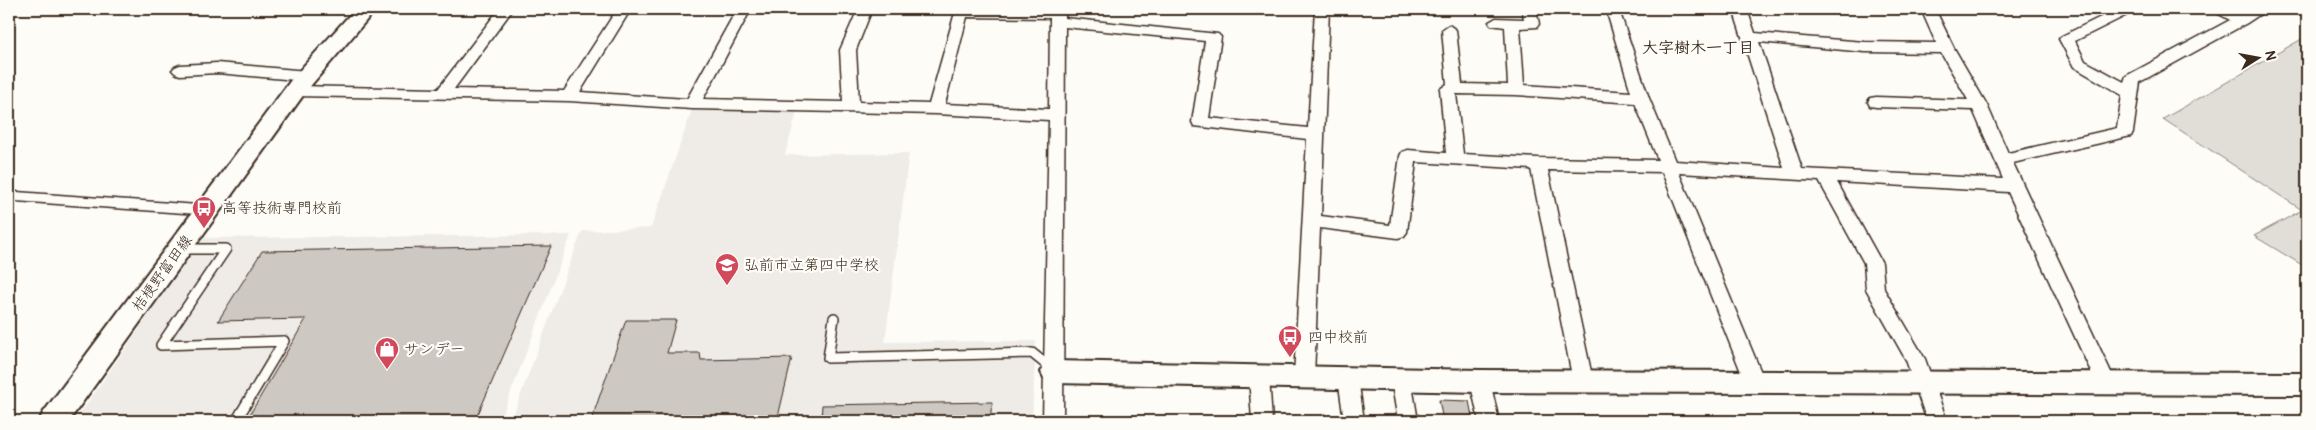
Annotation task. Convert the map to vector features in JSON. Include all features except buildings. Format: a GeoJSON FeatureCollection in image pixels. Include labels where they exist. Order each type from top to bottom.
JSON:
{"type":"FeatureCollection","features":[{"type":"Feature","properties":{"kind":"street","name":"桔梗野富田線"},"geometry":{"type":"LineString","coordinates":[[53,421],[301,83],[366,9]]}},
{"type":"Feature","properties":{"kind":"street"},"geometry":{"type":"LineString","coordinates":[[441,95],[506,9]]}},
{"type":"Feature","properties":{"kind":"street"},"geometry":{"type":"LineString","coordinates":[[569,96],[624,9]]}},
{"type":"Feature","properties":{"kind":"street"},"geometry":{"type":"LineString","coordinates":[[692,104],[744,9]]}},
{"type":"Feature","properties":{"kind":"street"},"geometry":{"type":"LineString","coordinates":[[851,107],[848,50],[865,9]]}},
{"type":"Feature","properties":{"kind":"street"},"geometry":{"type":"LineString","coordinates":[[1304,377],[1322,9]]}},
{"type":"Feature","properties":{"kind":"street"},"geometry":{"type":"LineString","coordinates":[[1496,22],[1532,24],[1530,9]]}},
{"type":"Feature","properties":{"kind":"street"},"geometry":{"type":"LineString","coordinates":[[1740,9],[1795,174]]}},
{"type":"Feature","properties":{"kind":"street"},"geometry":{"type":"LineString","coordinates":[[1928,9],[1946,48],[1979,105],[2014,186],[2106,383]]}},
{"type":"Feature","properties":{"kind":"street"},"geometry":{"type":"LineString","coordinates":[[2128,9],[2067,39],[2079,64],[2129,92]]}},
{"type":"Feature","properties":{"kind":"street"},"geometry":{"type":"LineString","coordinates":[[2220,9],[2242,20]]}},
{"type":"Feature","properties":{"kind":"street"},"geometry":{"type":"LineString","coordinates":[[2003,160],[2125,132],[2132,80],[2261,9]]}},
{"type":"Feature","properties":{"kind":"street"},"geometry":{"type":"LineString","coordinates":[[936,109],[961,11],[1058,15],[1213,37],[1200,122],[1316,134]]}},
{"type":"Feature","properties":{"kind":"street"},"geometry":{"type":"LineString","coordinates":[[1053,421],[1058,15]]}},
{"type":"Feature","properties":{"kind":"street"},"geometry":{"type":"LineString","coordinates":[[1615,16],[1641,98],[1667,166],[1755,382]]}},
{"type":"Feature","properties":{"kind":"street"},"geometry":{"type":"LineString","coordinates":[[1512,23],[1516,90]]}},
{"type":"Feature","properties":{"kind":"street"},"geometry":{"type":"LineString","coordinates":[[1449,30],[1455,89]]}},
{"type":"Feature","properties":{"kind":"street"},"geometry":{"type":"LineString","coordinates":[[1749,37],[1865,47],[1946,48]]}},
{"type":"Feature","properties":{"kind":"street"},"geometry":{"type":"LineString","coordinates":[[180,70],[217,68],[301,83],[441,95],[569,96],[692,104],[936,109],[1057,115]]}},
{"type":"Feature","properties":{"kind":"street"},"geometry":{"type":"LineString","coordinates":[[1455,160],[1448,89],[1516,90],[1641,98]]}},
{"type":"Feature","properties":{"kind":"street"},"geometry":{"type":"LineString","coordinates":[[1876,102],[1979,105]]}},
{"type":"Feature","properties":{"kind":"street"},"geometry":{"type":"LineString","coordinates":[[1312,221],[1398,232],[1408,156],[1538,164],[1667,166],[2014,186]]}},
{"type":"Feature","properties":{"kind":"street"},"geometry":{"type":"LineString","coordinates":[[1538,164],[1583,381]]}},
{"type":"Feature","properties":{"kind":"street"},"geometry":{"type":"LineString","coordinates":[[1825,176],[1873,263],[1875,289],[1915,359],[1937,421]]}},
{"type":"Feature","properties":{"kind":"street"},"geometry":{"type":"LineString","coordinates":[[1055,372],[1480,381],[2307,384]]}},
{"type":"Feature","properties":{"kind":"street"},"geometry":{"type":"LineString","coordinates":[[1259,376],[1262,421]]}},
{"type":"Feature","properties":{"kind":"street"},"geometry":{"type":"LineString","coordinates":[[1348,378],[1354,421]]}},
{"type":"Feature","properties":{"kind":"street"},"geometry":{"type":"LineString","coordinates":[[1401,379],[1408,421]]}},
{"type":"Feature","properties":{"kind":"street"},"geometry":{"type":"LineString","coordinates":[[1480,381],[1489,421]]}},
{"type":"Feature","properties":{"kind":"lane"},"geometry":{"type":"LineString","coordinates":[[9,196],[207,210]]}},
{"type":"Feature","properties":{"kind":"lane"},"geometry":{"type":"LineString","coordinates":[[180,249],[226,248],[161,345],[284,341],[236,421]]}},
{"type":"Feature","properties":{"kind":"lane"},"geometry":{"type":"LineString","coordinates":[[834,318],[828,358],[1032,353],[1055,372]]}},
{"type":"Feature","properties":{"kind":"shaded area"},"geometry":{"type":"Polygon","coordinates":[[[2307,36],[2307,268],[2254,236],[2302,210],[2163,119],[2307,36]]]}},
{"type":"Feature","properties":{"kind":"shaded area","name":"弘前市立第四中学校"},"geometry":{"type":"Polygon","coordinates":[[[692,110],[797,112],[785,155],[909,153],[885,342],[1036,341],[1032,421],[511,421],[582,231],[651,228],[692,110]]]}},
{"type":"Feature","properties":{"kind":"shaded area"},"geometry":{"type":"Polygon","coordinates":[[[571,235],[500,421],[75,421],[202,238],[571,235]]]}},
{"type":"Feature","properties":{"kind":"place","name":"高等技術専門校前"},"geometry":{"type":"Point","coordinates":[204,229]}},
{"type":"Feature","properties":{"kind":"place","name":"弘前市立第四中学校"},"geometry":{"type":"Point","coordinates":[727,286]}},
{"type":"Feature","properties":{"kind":"place","name":"四中校前"},"geometry":{"type":"Point","coordinates":[1290,358]}},
{"type":"Feature","properties":{"kind":"place","name":"サンデー"},"geometry":{"type":"Point","coordinates":[387,370]}},
{"type":"Feature","properties":{"kind":"district","name":"大字樹木一丁目"},"geometry":{"type":"Point","coordinates":[1698,47]}}]}
